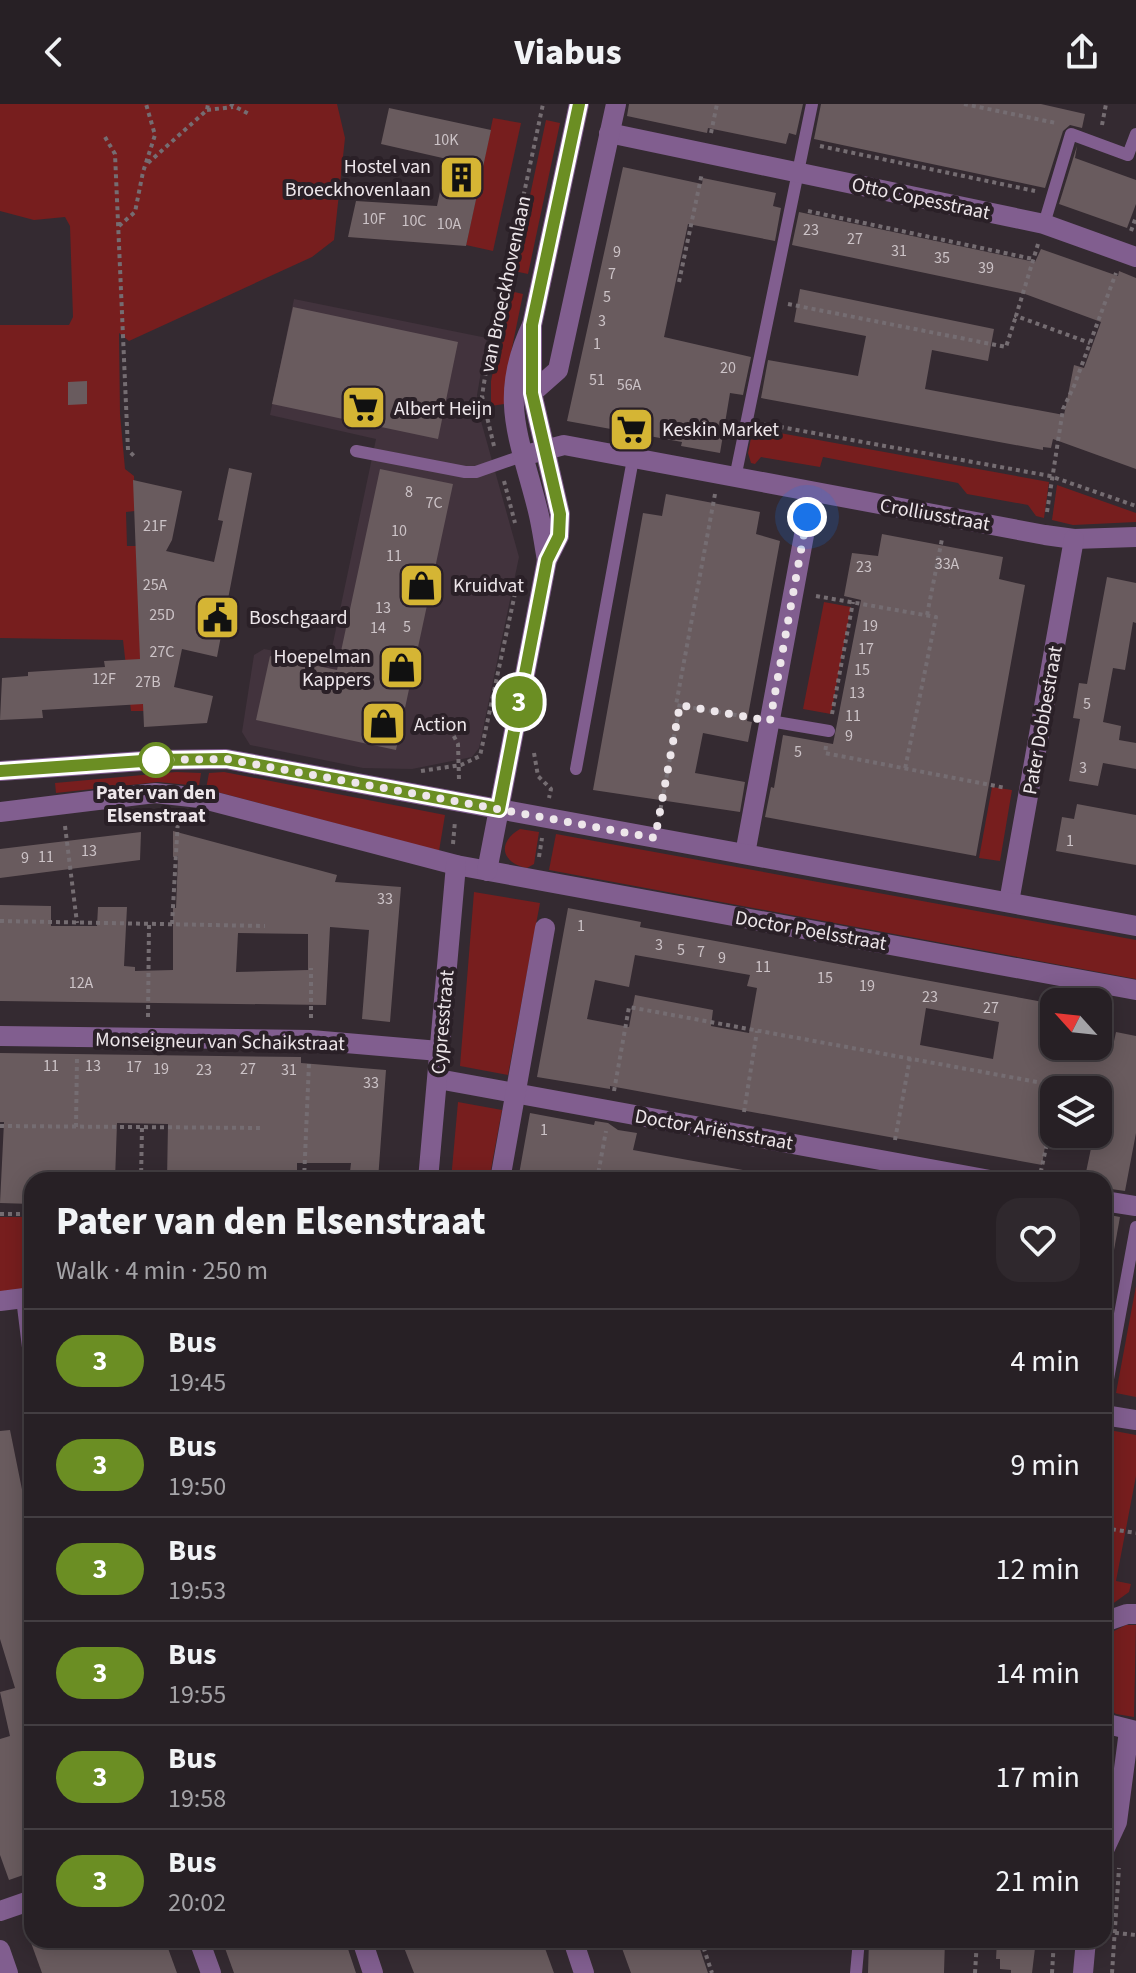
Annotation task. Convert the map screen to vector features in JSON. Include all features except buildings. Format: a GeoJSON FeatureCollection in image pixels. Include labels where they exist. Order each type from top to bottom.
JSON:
{"type":"FeatureCollection","features":[{"type":"Feature","properties":{"kind":"street","name":"van Broeckhovenlaan"},"geometry":{"type":"LineString","coordinates":[[547,560],[559,536],[560,514],[532,393],[532,325],[579,104]]}},
{"type":"Feature","properties":{"kind":"street"},"geometry":{"type":"LineString","coordinates":[[532,393],[558,370],[616,104]]}},
{"type":"Feature","properties":{"kind":"street","name":"Otto Copesstraat"},"geometry":{"type":"LineString","coordinates":[[609,133],[1044,224],[1130,255]]}},
{"type":"Feature","properties":{"kind":"street","name":"van Broeckhovenlaan"},"geometry":{"type":"LineString","coordinates":[[532,325],[519,351],[514,380],[514,427],[539,514],[547,560]]}},
{"type":"Feature","properties":{"kind":"street","name":"Crolliusstraat"},"geometry":{"type":"LineString","coordinates":[[522,456],[564,445],[1045,535],[1074,539],[1136,537]]}},
{"type":"Feature","properties":{"kind":"street"},"geometry":{"type":"LineString","coordinates":[[745,854],[812,492]]}},
{"type":"Feature","properties":{"kind":"street","name":"Pater Dobbestraat"},"geometry":{"type":"LineString","coordinates":[[1009,902],[1074,539]]}},
{"type":"Feature","properties":{"kind":"street"},"geometry":{"type":"LineString","coordinates":[[0,812],[155,793],[179,795],[487,871],[547,560]]}},
{"type":"Feature","properties":{"kind":"street"},"geometry":{"type":"LineString","coordinates":[[0,771],[157,760],[226,759],[1136,926]]}},
{"type":"Feature","properties":{"kind":"street","name":"Cypresstraat"},"geometry":{"type":"LineString","coordinates":[[429,1172],[456,865]]}},
{"type":"Feature","properties":{"kind":"street","name":"Doctor Poelsstraat"},"geometry":{"type":"LineString","coordinates":[[487,871],[1136,990]]}},
{"type":"Feature","properties":{"kind":"street"},"geometry":{"type":"LineString","coordinates":[[501,1172],[545,928]]}},
{"type":"Feature","properties":{"kind":"street","name":"Monseigneur van Schaikstraat"},"geometry":{"type":"LineString","coordinates":[[0,1036],[311,1040],[439,1051]]}},
{"type":"Feature","properties":{"kind":"street","name":"Doctor Ariënsstraat"},"geometry":{"type":"LineString","coordinates":[[438,1079],[946,1172]]}},
{"type":"Feature","properties":{"kind":"street"},"geometry":{"type":"LineString","coordinates":[[1112,1202],[1136,1206]]}},
{"type":"Feature","properties":{"kind":"street"},"geometry":{"type":"LineString","coordinates":[[0,1301],[24,1299]]}},
{"type":"Feature","properties":{"kind":"street"},"geometry":{"type":"LineString","coordinates":[[1112,1416],[1136,1420]]}},
{"type":"Feature","properties":{"kind":"street"},"geometry":{"type":"LineString","coordinates":[[1112,1619],[1136,1614]]}},
{"type":"Feature","properties":{"kind":"street"},"geometry":{"type":"LineString","coordinates":[[1112,1725],[1132,1731],[1117,1822],[1112,1835]]}},
{"type":"Feature","properties":{"kind":"street"},"geometry":{"type":"LineString","coordinates":[[0,1911],[24,1903]]}},
{"type":"Feature","properties":{"kind":"street"},"geometry":{"type":"LineString","coordinates":[[202,1948],[211,1973]]}},
{"type":"Feature","properties":{"kind":"street"},"geometry":{"type":"LineString","coordinates":[[365,1948],[373,1973]]}},
{"type":"Feature","properties":{"kind":"street"},"geometry":{"type":"LineString","coordinates":[[576,1948],[584,1973]]}},
{"type":"Feature","properties":{"kind":"street"},"geometry":{"type":"LineString","coordinates":[[1083,1973],[1086,1948]]}},
{"type":"Feature","properties":{"kind":"street"},"geometry":{"type":"LineString","coordinates":[[0,1950],[8,1973]]}},
{"type":"Feature","properties":{"kind":"lane"},"geometry":{"type":"LineString","coordinates":[[727,476],[745,421],[812,104]]}},
{"type":"Feature","properties":{"kind":"lane"},"geometry":{"type":"LineString","coordinates":[[1044,224],[1071,134],[1128,155],[1136,134]]}},
{"type":"Feature","properties":{"kind":"lane"},"geometry":{"type":"LineString","coordinates":[[356,451],[476,472],[522,456]]}},
{"type":"Feature","properties":{"kind":"lane"},"geometry":{"type":"LineString","coordinates":[[576,769],[633,459]]}},
{"type":"Feature","properties":{"kind":"lane"},"geometry":{"type":"LineString","coordinates":[[770,721],[829,731]]}},
{"type":"Feature","properties":{"kind":"lane"},"geometry":{"type":"LineString","coordinates":[[1112,1357],[1136,1227]]}},
{"type":"Feature","properties":{"kind":"lane"},"geometry":{"type":"LineString","coordinates":[[856,1973],[858,1948]]}},
{"type":"Feature","properties":{"kind":"path"},"geometry":{"type":"LineString","coordinates":[[119,226],[135,212],[155,135],[146,104]]}},
{"type":"Feature","properties":{"kind":"path","name":"van Broeckhovenlaan"},"geometry":{"type":"LineString","coordinates":[[518,532],[482,396],[543,104]]}},
{"type":"Feature","properties":{"kind":"path"},"geometry":{"type":"LineString","coordinates":[[679,282],[717,104]]}},
{"type":"Feature","properties":{"kind":"path"},"geometry":{"type":"LineString","coordinates":[[964,104],[1057,124],[1071,134]]}},
{"type":"Feature","properties":{"kind":"path"},"geometry":{"type":"LineString","coordinates":[[146,164],[207,107],[232,105],[249,114]]}},
{"type":"Feature","properties":{"kind":"path"},"geometry":{"type":"LineString","coordinates":[[105,137],[115,154],[128,450],[136,458]]}},
{"type":"Feature","properties":{"kind":"path"},"geometry":{"type":"LineString","coordinates":[[804,142],[1053,195]]}},
{"type":"Feature","properties":{"kind":"path"},"geometry":{"type":"LineString","coordinates":[[790,207],[1033,259]]}},
{"type":"Feature","properties":{"kind":"path"},"geometry":{"type":"LineString","coordinates":[[1045,535],[1050,476],[1063,409],[1130,255],[1136,217]]}},
{"type":"Feature","properties":{"kind":"path"},"geometry":{"type":"LineString","coordinates":[[770,301],[1006,347],[1044,224]]}},
{"type":"Feature","properties":{"kind":"path"},"geometry":{"type":"LineString","coordinates":[[1016,316],[1090,343]]}},
{"type":"Feature","properties":{"kind":"path"},"geometry":{"type":"LineString","coordinates":[[745,421],[1050,476],[1136,506]]}},
{"type":"Feature","properties":{"kind":"path"},"geometry":{"type":"LineString","coordinates":[[727,476],[676,705],[770,721]]}},
{"type":"Feature","properties":{"kind":"path"},"geometry":{"type":"LineString","coordinates":[[927,615],[947,517]]}},
{"type":"Feature","properties":{"kind":"path"},"geometry":{"type":"LineString","coordinates":[[450,729],[458,744],[461,765],[480,756],[522,561]]}},
{"type":"Feature","properties":{"kind":"path"},"geometry":{"type":"LineString","coordinates":[[794,592],[936,617],[905,769]]}},
{"type":"Feature","properties":{"kind":"path"},"geometry":{"type":"LineString","coordinates":[[853,602],[825,753],[1029,793]]}},
{"type":"Feature","properties":{"kind":"path"},"geometry":{"type":"LineString","coordinates":[[655,838],[680,705]]}},
{"type":"Feature","properties":{"kind":"path"},"geometry":{"type":"LineString","coordinates":[[534,752],[538,776],[551,789],[535,879]]}},
{"type":"Feature","properties":{"kind":"path"},"geometry":{"type":"LineString","coordinates":[[172,924],[179,795]]}},
{"type":"Feature","properties":{"kind":"path"},"geometry":{"type":"LineString","coordinates":[[62,804],[77,923]]}},
{"type":"Feature","properties":{"kind":"path"},"geometry":{"type":"LineString","coordinates":[[0,921],[265,926]]}},
{"type":"Feature","properties":{"kind":"path"},"geometry":{"type":"LineString","coordinates":[[148,1038],[149,924]]}},
{"type":"Feature","properties":{"kind":"path"},"geometry":{"type":"LineString","coordinates":[[304,1172],[311,968]]}},
{"type":"Feature","properties":{"kind":"path"},"geometry":{"type":"LineString","coordinates":[[598,1172],[629,1007],[1040,1082]]}},
{"type":"Feature","properties":{"kind":"path"},"geometry":{"type":"LineString","coordinates":[[740,1133],[757,1031]]}},
{"type":"Feature","properties":{"kind":"path"},"geometry":{"type":"LineString","coordinates":[[76,1127],[77,1037]]}},
{"type":"Feature","properties":{"kind":"path"},"geometry":{"type":"LineString","coordinates":[[891,1162],[910,1057]]}},
{"type":"Feature","properties":{"kind":"path"},"geometry":{"type":"LineString","coordinates":[[0,1126],[263,1128]]}},
{"type":"Feature","properties":{"kind":"path"},"geometry":{"type":"LineString","coordinates":[[141,1172],[142,1127]]}},
{"type":"Feature","properties":{"kind":"path"},"geometry":{"type":"LineString","coordinates":[[1041,1172],[1046,1148]]}},
{"type":"Feature","properties":{"kind":"path"},"geometry":{"type":"LineString","coordinates":[[0,1214],[24,1214]]}},
{"type":"Feature","properties":{"kind":"path"},"geometry":{"type":"LineString","coordinates":[[1112,1529],[1136,1533]]}},
{"type":"Feature","properties":{"kind":"path"},"geometry":{"type":"LineString","coordinates":[[1112,1848],[1119,1853],[1112,1973]]}},
{"type":"Feature","properties":{"kind":"path"},"geometry":{"type":"LineString","coordinates":[[1112,1933],[1136,1935]]}},
{"type":"Feature","properties":{"kind":"path"},"geometry":{"type":"LineString","coordinates":[[704,1948],[712,1973]]}},
{"type":"Feature","properties":{"kind":"path"},"geometry":{"type":"LineString","coordinates":[[975,1973],[977,1948]]}},
{"type":"Feature","properties":{"kind":"path"},"geometry":{"type":"LineString","coordinates":[[1052,1973],[1054,1948]]}},
{"type":"Feature","properties":{"kind":"shaded area"},"geometry":{"type":"Polygon","coordinates":[[[0,104],[337,104],[345,138],[334,240],[312,257],[129,341],[119,333],[120,414],[125,469],[134,476],[135,511],[126,512],[127,546],[136,546],[144,711],[131,711],[123,640],[0,638],[0,325],[69,325],[73,317],[70,226],[65,217],[34,220],[0,211],[0,104]]]}},
{"type":"Feature","properties":{"kind":"shaded area"},"geometry":{"type":"Polygon","coordinates":[[[493,118],[521,123],[493,251],[466,245],[493,118]]]}},
{"type":"Feature","properties":{"kind":"shaded area"},"geometry":{"type":"Polygon","coordinates":[[[546,120],[560,123],[528,274],[514,271],[546,120]]]}},
{"type":"Feature","properties":{"kind":"shaded area"},"geometry":{"type":"Polygon","coordinates":[[[510,291],[523,294],[505,382],[504,404],[491,406],[491,381],[510,291]]]}},
{"type":"Feature","properties":{"kind":"shaded area"},"geometry":{"type":"Polygon","coordinates":[[[294,299],[487,338],[477,395],[479,414],[519,557],[479,748],[472,757],[412,769],[363,768],[250,745],[242,732],[254,655],[264,649],[329,662],[376,439],[270,415],[294,299]]]}},
{"type":"Feature","properties":{"kind":"shaded area"},"geometry":{"type":"Polygon","coordinates":[[[753,428],[1049,482],[1044,518],[1036,516],[1028,505],[967,494],[958,483],[823,457],[820,467],[761,457],[755,464],[751,463],[748,453],[753,428]]]}},
{"type":"Feature","properties":{"kind":"shaded area"},"geometry":{"type":"Polygon","coordinates":[[[1057,485],[1136,513],[1136,522],[1073,525],[1052,520],[1057,485]]]}},
{"type":"Feature","properties":{"kind":"shaded area"},"geometry":{"type":"Polygon","coordinates":[[[824,602],[851,607],[831,714],[803,709],[824,602]]]}},
{"type":"Feature","properties":{"kind":"shaded area"},"geometry":{"type":"Polygon","coordinates":[[[176,772],[201,773],[199,786],[158,782],[56,793],[55,783],[176,772]]]}},
{"type":"Feature","properties":{"kind":"shaded area"},"geometry":{"type":"Polygon","coordinates":[[[224,772],[445,815],[439,851],[206,789],[209,773],[224,772]]]}},
{"type":"Feature","properties":{"kind":"shaded area"},"geometry":{"type":"Polygon","coordinates":[[[992,787],[1012,790],[1000,861],[979,858],[992,787]]]}},
{"type":"Feature","properties":{"kind":"shaded area"},"geometry":{"type":"Polygon","coordinates":[[[520,829],[539,832],[534,864],[527,868],[512,862],[505,852],[507,840],[520,829]]]}},
{"type":"Feature","properties":{"kind":"shaded area"},"geometry":{"type":"Polygon","coordinates":[[[556,834],[1136,940],[1136,979],[549,870],[556,834]]]}},
{"type":"Feature","properties":{"kind":"shaded area"},"geometry":{"type":"Polygon","coordinates":[[[474,892],[540,903],[508,1075],[460,1066],[474,892]]]}},
{"type":"Feature","properties":{"kind":"shaded area"},"geometry":{"type":"Polygon","coordinates":[[[458,1102],[502,1110],[490,1172],[452,1172],[458,1102]]]}},
{"type":"Feature","properties":{"kind":"shaded area"},"geometry":{"type":"Polygon","coordinates":[[[0,1217],[24,1217],[24,1290],[0,1292],[0,1217]]]}},
{"type":"Feature","properties":{"kind":"shaded area"},"geometry":{"type":"Polygon","coordinates":[[[1136,1286],[1136,1397],[1116,1393],[1136,1286]]]}},
{"type":"Feature","properties":{"kind":"shaded area"},"geometry":{"type":"Polygon","coordinates":[[[1112,1430],[1136,1435],[1136,1476],[1116,1581],[1131,1584],[1129,1592],[1112,1604],[1112,1430]]]}},
{"type":"Feature","properties":{"kind":"shaded area"},"geometry":{"type":"Polygon","coordinates":[[[1126,1625],[1136,1625],[1134,1717],[1112,1711],[1112,1632],[1126,1625]]]}},
{"type":"Feature","properties":{"kind":"bus line","name":"3"},"geometry":{"type":"LineString","coordinates":[[0,771],[157,760],[226,759],[499,809],[547,560],[559,536],[558,497],[532,393],[532,325],[579,104]]}},
{"type":"Feature","properties":{"kind":"place","name":"Hostel van Broeckhovenlaan"},"geometry":{"type":"Point","coordinates":[462,177]}},
{"type":"Feature","properties":{"kind":"place","name":"Albert Heijn"},"geometry":{"type":"Point","coordinates":[363,408]}},
{"type":"Feature","properties":{"kind":"place","name":"Keskin Market"},"geometry":{"type":"Point","coordinates":[631,429]}},
{"type":"Feature","properties":{"kind":"place","name":"Kruidvat"},"geometry":{"type":"Point","coordinates":[422,585]}},
{"type":"Feature","properties":{"kind":"place","name":"Boschgaard"},"geometry":{"type":"Point","coordinates":[218,617]}},
{"type":"Feature","properties":{"kind":"place","name":"Hoepelman Kappers"},"geometry":{"type":"Point","coordinates":[402,668]}},
{"type":"Feature","properties":{"kind":"place","name":"Action"},"geometry":{"type":"Point","coordinates":[383,724]}},
{"type":"Feature","properties":{"kind":"place","name":"Pater van den Elsenstraat"},"geometry":{"type":"Point","coordinates":[156,760]}},
{"type":"Feature","properties":{"kind":"route"},"geometry":{"type":"LineString","coordinates":[[156,760],[226,759],[655,838],[680,705],[770,721],[807,517]]}}]}
